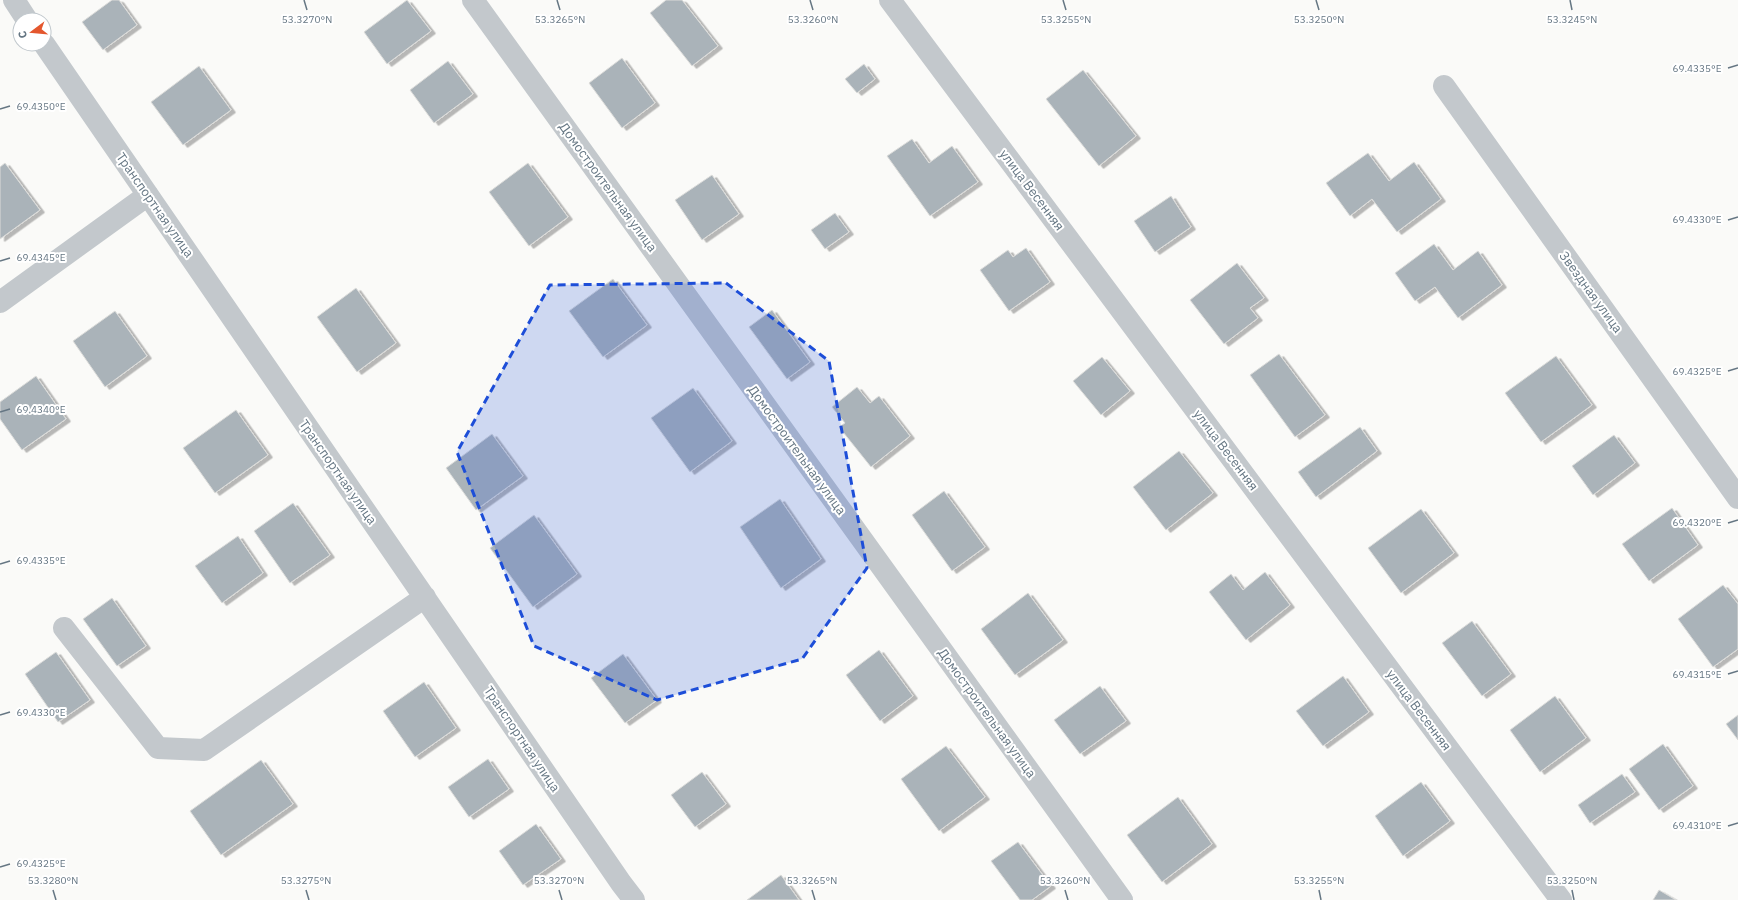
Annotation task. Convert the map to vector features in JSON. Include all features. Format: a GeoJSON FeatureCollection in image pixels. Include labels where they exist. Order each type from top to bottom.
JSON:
{"type":"FeatureCollection","features":[{"type":"Feature","properties":{"kind":"street"},"geometry":{"type":"LineString","coordinates":[[14,0],[22,12]]}},
{"type":"Feature","properties":{"kind":"street","name":"Домостроительная улица"},"geometry":{"type":"LineString","coordinates":[[473,0],[1122,900]]}},
{"type":"Feature","properties":{"kind":"street","name":"улица Весенняя"},"geometry":{"type":"LineString","coordinates":[[890,0],[1561,900]]}},
{"type":"Feature","properties":{"kind":"street","name":"Транспортная улица"},"geometry":{"type":"LineString","coordinates":[[50,52],[634,900]]}},
{"type":"Feature","properties":{"kind":"street","name":"Звездная улица"},"geometry":{"type":"LineString","coordinates":[[1444,86],[1738,498]]}},
{"type":"Feature","properties":{"kind":"street"},"geometry":{"type":"LineString","coordinates":[[0,302],[148,195]]}},
{"type":"Feature","properties":{"kind":"street"},"geometry":{"type":"LineString","coordinates":[[64,628],[158,748],[204,750],[425,597]]}},
{"type":"Feature","properties":{"kind":"highlighted area"},"geometry":{"type":"Polygon","coordinates":[[[726,283],[829,361],[867,568],[802,659],[657,700],[534,646],[457,452],[550,285],[726,283]]]}},
{"type":"Feature","properties":{"kind":"building"},"geometry":{"type":"Polygon","coordinates":[[[112,0],[119,0],[137,25],[103,50],[82,22],[112,0]]]}},
{"type":"Feature","properties":{"kind":"building"},"geometry":{"type":"Polygon","coordinates":[[[407,0],[431,31],[387,64],[364,32],[407,0]]]}},
{"type":"Feature","properties":{"kind":"building"},"geometry":{"type":"Polygon","coordinates":[[[666,0],[682,0],[718,46],[692,66],[650,13],[666,0]]]}},
{"type":"Feature","properties":{"kind":"building"},"geometry":{"type":"Polygon","coordinates":[[[622,58],[655,103],[622,128],[589,83],[622,58]]]}},
{"type":"Feature","properties":{"kind":"building"},"geometry":{"type":"Polygon","coordinates":[[[448,61],[473,94],[434,123],[410,90],[448,61]]]}},
{"type":"Feature","properties":{"kind":"building"},"geometry":{"type":"Polygon","coordinates":[[[864,64],[875,79],[857,93],[845,79],[864,64]]]}},
{"type":"Feature","properties":{"kind":"building"},"geometry":{"type":"Polygon","coordinates":[[[199,66],[231,110],[183,145],[151,102],[199,66]]]}},
{"type":"Feature","properties":{"kind":"building"},"geometry":{"type":"Polygon","coordinates":[[[1083,70],[1136,136],[1099,166],[1046,99],[1083,70]]]}},
{"type":"Feature","properties":{"kind":"building"},"geometry":{"type":"Polygon","coordinates":[[[912,139],[929,163],[952,146],[978,182],[930,216],[887,156],[912,139]]]}},
{"type":"Feature","properties":{"kind":"building"},"geometry":{"type":"Polygon","coordinates":[[[1368,153],[1389,181],[1414,162],[1441,199],[1397,232],[1372,199],[1350,216],[1326,183],[1368,153]]]}},
{"type":"Feature","properties":{"kind":"building"},"geometry":{"type":"Polygon","coordinates":[[[5,163],[40,210],[0,239],[0,167],[5,163]]]}},
{"type":"Feature","properties":{"kind":"building"},"geometry":{"type":"Polygon","coordinates":[[[528,163],[568,217],[529,246],[489,192],[528,163]]]}},
{"type":"Feature","properties":{"kind":"building"},"geometry":{"type":"Polygon","coordinates":[[[712,175],[739,214],[702,240],[675,200],[712,175]]]}},
{"type":"Feature","properties":{"kind":"building"},"geometry":{"type":"Polygon","coordinates":[[[1171,196],[1191,227],[1155,252],[1134,221],[1171,196]]]}},
{"type":"Feature","properties":{"kind":"building"},"geometry":{"type":"Polygon","coordinates":[[[835,213],[849,232],[825,249],[811,230],[835,213]]]}},
{"type":"Feature","properties":{"kind":"building"},"geometry":{"type":"Polygon","coordinates":[[[1434,244],[1453,270],[1478,251],[1502,285],[1458,318],[1435,287],[1415,301],[1395,273],[1434,244]]]}},
{"type":"Feature","properties":{"kind":"building"},"geometry":{"type":"Polygon","coordinates":[[[1026,248],[1050,282],[1009,311],[980,270],[1008,250],[1013,257],[1026,248]]]}},
{"type":"Feature","properties":{"kind":"building"},"geometry":{"type":"Polygon","coordinates":[[[1237,263],[1264,298],[1250,308],[1258,318],[1224,344],[1190,300],[1237,263]]]}},
{"type":"Feature","properties":{"kind":"building"},"geometry":{"type":"Polygon","coordinates":[[[613,279],[647,325],[603,357],[569,311],[613,279]]]}},
{"type":"Feature","properties":{"kind":"building"},"geometry":{"type":"Polygon","coordinates":[[[356,288],[396,343],[357,372],[317,317],[356,288]]]}},
{"type":"Feature","properties":{"kind":"building"},"geometry":{"type":"Polygon","coordinates":[[[772,310],[810,362],[787,379],[749,327],[772,310]]]}},
{"type":"Feature","properties":{"kind":"building"},"geometry":{"type":"Polygon","coordinates":[[[115,311],[147,356],[105,387],[73,341],[115,311]]]}},
{"type":"Feature","properties":{"kind":"building"},"geometry":{"type":"Polygon","coordinates":[[[1279,354],[1325,415],[1295,437],[1250,375],[1279,354]]]}},
{"type":"Feature","properties":{"kind":"building"},"geometry":{"type":"Polygon","coordinates":[[[1556,356],[1592,405],[1541,442],[1505,393],[1556,356]]]}},
{"type":"Feature","properties":{"kind":"building"},"geometry":{"type":"Polygon","coordinates":[[[1102,357],[1130,391],[1101,415],[1073,381],[1102,357]]]}},
{"type":"Feature","properties":{"kind":"building"},"geometry":{"type":"Polygon","coordinates":[[[36,376],[66,419],[22,450],[0,419],[0,402],[36,376]]]}},
{"type":"Feature","properties":{"kind":"building"},"geometry":{"type":"Polygon","coordinates":[[[857,387],[870,403],[879,396],[910,436],[871,467],[839,427],[845,423],[832,407],[857,387]]]}},
{"type":"Feature","properties":{"kind":"building"},"geometry":{"type":"Polygon","coordinates":[[[693,388],[732,441],[690,472],[651,418],[693,388]]]}},
{"type":"Feature","properties":{"kind":"building"},"geometry":{"type":"Polygon","coordinates":[[[236,410],[268,455],[215,493],[183,448],[236,410]]]}},
{"type":"Feature","properties":{"kind":"building"},"geometry":{"type":"Polygon","coordinates":[[[1360,427],[1377,451],[1316,497],[1298,472],[1360,427]]]}},
{"type":"Feature","properties":{"kind":"building"},"geometry":{"type":"Polygon","coordinates":[[[492,434],[523,476],[476,510],[446,468],[492,434]]]}},
{"type":"Feature","properties":{"kind":"building"},"geometry":{"type":"Polygon","coordinates":[[[1614,435],[1635,463],[1593,495],[1572,466],[1614,435]]]}},
{"type":"Feature","properties":{"kind":"building"},"geometry":{"type":"Polygon","coordinates":[[[1179,451],[1213,493],[1166,530],[1133,487],[1179,451]]]}},
{"type":"Feature","properties":{"kind":"building"},"geometry":{"type":"Polygon","coordinates":[[[944,491],[985,547],[952,571],[912,515],[944,491]]]}},
{"type":"Feature","properties":{"kind":"building"},"geometry":{"type":"Polygon","coordinates":[[[780,499],[821,559],[781,588],[740,527],[780,499]]]}},
{"type":"Feature","properties":{"kind":"building"},"geometry":{"type":"Polygon","coordinates":[[[293,503],[330,555],[290,583],[254,531],[293,503]]]}},
{"type":"Feature","properties":{"kind":"building"},"geometry":{"type":"Polygon","coordinates":[[[1672,508],[1698,545],[1649,581],[1622,544],[1672,508]]]}},
{"type":"Feature","properties":{"kind":"building"},"geometry":{"type":"Polygon","coordinates":[[[1421,509],[1454,553],[1401,593],[1368,548],[1421,509]]]}},
{"type":"Feature","properties":{"kind":"building"},"geometry":{"type":"Polygon","coordinates":[[[534,515],[577,574],[533,607],[490,548],[534,515]]]}},
{"type":"Feature","properties":{"kind":"building"},"geometry":{"type":"Polygon","coordinates":[[[238,536],[263,573],[222,603],[195,566],[238,536]]]}},
{"type":"Feature","properties":{"kind":"building"},"geometry":{"type":"Polygon","coordinates":[[[1265,572],[1290,605],[1246,640],[1209,592],[1231,574],[1243,590],[1265,572]]]}},
{"type":"Feature","properties":{"kind":"building"},"geometry":{"type":"Polygon","coordinates":[[[1723,585],[1738,604],[1738,649],[1713,667],[1678,619],[1723,585]]]}},
{"type":"Feature","properties":{"kind":"building"},"geometry":{"type":"Polygon","coordinates":[[[1028,593],[1063,640],[1015,675],[981,629],[1028,593]]]}},
{"type":"Feature","properties":{"kind":"building"},"geometry":{"type":"Polygon","coordinates":[[[112,598],[146,646],[117,666],[83,619],[112,598]]]}},
{"type":"Feature","properties":{"kind":"building"},"geometry":{"type":"Polygon","coordinates":[[[1472,621],[1511,674],[1482,696],[1442,643],[1472,621]]]}},
{"type":"Feature","properties":{"kind":"building"},"geometry":{"type":"Polygon","coordinates":[[[879,650],[913,696],[880,721],[846,675],[879,650]]]}},
{"type":"Feature","properties":{"kind":"building"},"geometry":{"type":"Polygon","coordinates":[[[56,652],[90,700],[58,722],[25,674],[56,652]]]}},
{"type":"Feature","properties":{"kind":"building"},"geometry":{"type":"Polygon","coordinates":[[[623,654],[657,700],[625,723],[591,678],[623,654]]]}},
{"type":"Feature","properties":{"kind":"building"},"geometry":{"type":"Polygon","coordinates":[[[1343,676],[1369,712],[1323,746],[1296,711],[1343,676]]]}},
{"type":"Feature","properties":{"kind":"building"},"geometry":{"type":"Polygon","coordinates":[[[424,682],[456,728],[415,757],[383,711],[424,682]]]}},
{"type":"Feature","properties":{"kind":"building"},"geometry":{"type":"Polygon","coordinates":[[[1100,686],[1126,721],[1080,754],[1054,720],[1100,686]]]}},
{"type":"Feature","properties":{"kind":"building"},"geometry":{"type":"Polygon","coordinates":[[[1555,696],[1586,738],[1540,772],[1510,730],[1555,696]]]}},
{"type":"Feature","properties":{"kind":"building"},"geometry":{"type":"Polygon","coordinates":[[[1738,715],[1738,740],[1726,724],[1738,715]]]}},
{"type":"Feature","properties":{"kind":"building"},"geometry":{"type":"Polygon","coordinates":[[[1663,744],[1693,786],[1659,810],[1629,769],[1663,744]]]}},
{"type":"Feature","properties":{"kind":"building"},"geometry":{"type":"Polygon","coordinates":[[[946,746],[985,797],[939,831],[901,779],[946,746]]]}},
{"type":"Feature","properties":{"kind":"building"},"geometry":{"type":"Polygon","coordinates":[[[488,759],[509,789],[469,817],[448,787],[488,759]]]}},
{"type":"Feature","properties":{"kind":"building"},"geometry":{"type":"Polygon","coordinates":[[[261,760],[293,804],[221,855],[190,811],[261,760]]]}},
{"type":"Feature","properties":{"kind":"building"},"geometry":{"type":"Polygon","coordinates":[[[702,772],[726,804],[695,827],[671,795],[702,772]]]}},
{"type":"Feature","properties":{"kind":"building"},"geometry":{"type":"Polygon","coordinates":[[[1622,774],[1635,792],[1590,823],[1578,805],[1622,774]]]}},
{"type":"Feature","properties":{"kind":"building"},"geometry":{"type":"Polygon","coordinates":[[[1421,782],[1450,821],[1403,856],[1375,816],[1421,782]]]}},
{"type":"Feature","properties":{"kind":"building"},"geometry":{"type":"Polygon","coordinates":[[[1178,797],[1212,844],[1162,882],[1127,835],[1178,797]]]}},
{"type":"Feature","properties":{"kind":"building"},"geometry":{"type":"Polygon","coordinates":[[[536,824],[561,859],[523,885],[499,851],[536,824]]]}},
{"type":"Feature","properties":{"kind":"building"},"geometry":{"type":"Polygon","coordinates":[[[1018,842],[1051,886],[1032,900],[1020,900],[991,861],[1018,842]]]}},
{"type":"Feature","properties":{"kind":"building"},"geometry":{"type":"Polygon","coordinates":[[[781,875],[799,900],[747,900],[781,875]]]}},
{"type":"Feature","properties":{"kind":"building"},"geometry":{"type":"Polygon","coordinates":[[[1659,890],[1676,900],[1653,900],[1659,890]]]}}]}
